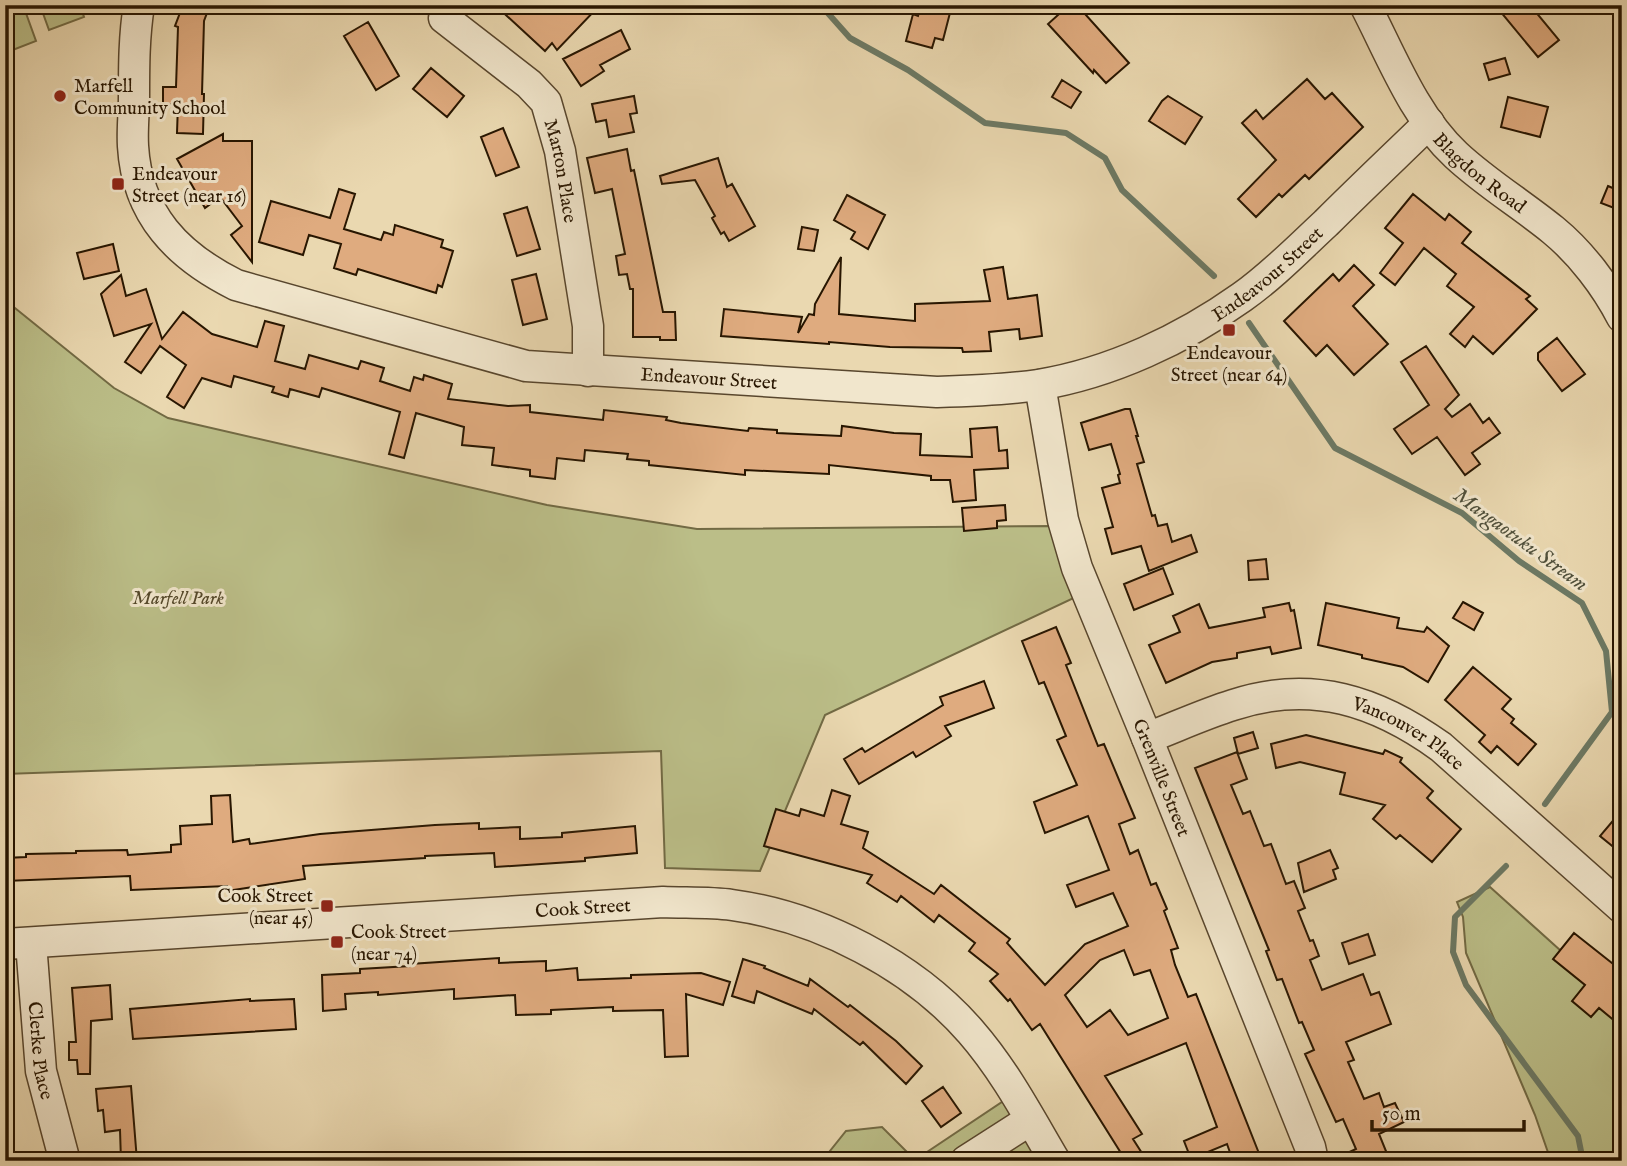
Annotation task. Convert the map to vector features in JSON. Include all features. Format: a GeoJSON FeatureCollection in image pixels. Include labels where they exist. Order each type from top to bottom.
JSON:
{"type":"FeatureCollection","features":[{"type":"Feature","properties":{"kind":"street","name":"Endeavour Street"},"geometry":{"type":"LineString","coordinates":[[139,5],[133,147],[139,179],[149,208],[165,234],[187,255],[236,285],[526,366],[937,392],[988,391],[1040,385],[1084,374],[1175,338],[1244,296],[1307,241],[1429,122]]}},
{"type":"Feature","properties":{"kind":"street","name":"Blagdon Road"},"geometry":{"type":"LineString","coordinates":[[1366,5],[1410,93],[1454,153],[1485,180],[1555,231],[1592,272],[1622,317]]}},
{"type":"Feature","properties":{"kind":"street","name":"Marton Place"},"geometry":{"type":"LineString","coordinates":[[444,18],[529,84],[546,102],[560,151],[588,326],[588,371]]}},
{"type":"Feature","properties":{"kind":"street","name":"Grenville Street"},"geometry":{"type":"LineString","coordinates":[[1040,385],[1063,520],[1077,568],[1310,1147],[1313,1161]]}},
{"type":"Feature","properties":{"kind":"street","name":"Vancouver Place"},"geometry":{"type":"LineString","coordinates":[[1147,738],[1235,704],[1280,695],[1312,694],[1344,699],[1381,711],[1410,725],[1441,747],[1622,908]]}},
{"type":"Feature","properties":{"kind":"street","name":"Cook Street"},"geometry":{"type":"LineString","coordinates":[[18,943],[663,902],[730,904],[780,914],[834,933],[887,962],[933,997],[970,1031],[1003,1074],[1055,1161]]}},
{"type":"Feature","properties":{"kind":"street","name":"Clerke Place"},"geometry":{"type":"LineString","coordinates":[[18,943],[41,1071],[64,1158]]}},
{"type":"Feature","properties":{"kind":"street"},"geometry":{"type":"LineString","coordinates":[[966,1161],[1030,1120]]}},
{"type":"Feature","properties":{"kind":"green space"},"geometry":{"type":"Polygon","coordinates":[[[5,5],[23,5],[36,41],[5,53],[5,5]]]}},
{"type":"Feature","properties":{"kind":"green space"},"geometry":{"type":"Polygon","coordinates":[[[40,5],[80,5],[84,17],[49,30],[40,5]]]}},
{"type":"Feature","properties":{"kind":"green space","name":"Marfell Park"},"geometry":{"type":"Polygon","coordinates":[[[5,300],[114,388],[168,418],[547,505],[697,529],[1053,526],[1078,596],[825,715],[760,871],[665,868],[661,751],[5,774],[5,300]]]}},
{"type":"Feature","properties":{"kind":"green space"},"geometry":{"type":"Polygon","coordinates":[[[1490,887],[1622,1006],[1622,1161],[1551,1161],[1535,1115],[1466,953],[1463,917],[1457,902],[1490,887]]]}},
{"type":"Feature","properties":{"kind":"green space"},"geometry":{"type":"Polygon","coordinates":[[[1014,1094],[1058,1161],[822,1161],[846,1131],[882,1127],[915,1160],[1014,1094]]]}},
{"type":"Feature","properties":{"kind":"building"},"geometry":{"type":"Polygon","coordinates":[[[183,5],[210,5],[204,21],[203,134],[177,133],[178,104],[163,104],[163,87],[176,87],[178,27],[175,26],[183,5]]]}},
{"type":"Feature","properties":{"kind":"building"},"geometry":{"type":"Polygon","coordinates":[[[495,5],[600,5],[557,50],[552,43],[545,51],[495,5]]]}},
{"type":"Feature","properties":{"kind":"building"},"geometry":{"type":"Polygon","coordinates":[[[921,5],[952,5],[943,40],[935,38],[932,48],[906,41],[913,14],[918,16],[921,5]]]}},
{"type":"Feature","properties":{"kind":"building"},"geometry":{"type":"Polygon","coordinates":[[[1069,5],[1077,5],[1129,63],[1106,83],[1094,70],[1093,73],[1048,24],[1069,5]]]}},
{"type":"Feature","properties":{"kind":"building"},"geometry":{"type":"Polygon","coordinates":[[[1495,5],[1530,5],[1559,40],[1538,57],[1495,5]]]}},
{"type":"Feature","properties":{"kind":"building"},"geometry":{"type":"Polygon","coordinates":[[[368,22],[399,76],[376,90],[344,36],[368,22]]]}},
{"type":"Feature","properties":{"kind":"building"},"geometry":{"type":"Polygon","coordinates":[[[621,30],[630,49],[600,65],[604,71],[581,86],[563,59],[621,30]]]}},
{"type":"Feature","properties":{"kind":"building"},"geometry":{"type":"Polygon","coordinates":[[[1505,58],[1510,74],[1489,80],[1484,64],[1505,58]]]}},
{"type":"Feature","properties":{"kind":"building"},"geometry":{"type":"Polygon","coordinates":[[[431,68],[464,96],[447,117],[413,89],[431,68]]]}},
{"type":"Feature","properties":{"kind":"building"},"geometry":{"type":"Polygon","coordinates":[[[1307,79],[1325,99],[1332,93],[1363,127],[1309,179],[1305,175],[1282,197],[1279,194],[1256,217],[1238,199],[1276,160],[1242,123],[1256,110],[1263,119],[1307,79]]]}},
{"type":"Feature","properties":{"kind":"building"},"geometry":{"type":"Polygon","coordinates":[[[1062,80],[1081,92],[1071,108],[1052,97],[1062,80]]]}},
{"type":"Feature","properties":{"kind":"building"},"geometry":{"type":"Polygon","coordinates":[[[634,96],[637,113],[630,114],[634,132],[609,137],[606,120],[596,122],[592,104],[634,96]]]}},
{"type":"Feature","properties":{"kind":"building"},"geometry":{"type":"Polygon","coordinates":[[[1168,96],[1202,117],[1185,144],[1149,121],[1168,96]]]}},
{"type":"Feature","properties":{"kind":"building"},"geometry":{"type":"Polygon","coordinates":[[[1508,97],[1548,107],[1540,137],[1501,127],[1508,97]]]}},
{"type":"Feature","properties":{"kind":"building"},"geometry":{"type":"Polygon","coordinates":[[[503,128],[519,167],[496,176],[481,137],[503,128]]]}},
{"type":"Feature","properties":{"kind":"building"},"geometry":{"type":"Polygon","coordinates":[[[223,134],[223,141],[252,141],[252,262],[231,235],[242,226],[220,197],[205,208],[177,159],[223,134]]]}},
{"type":"Feature","properties":{"kind":"building"},"geometry":{"type":"Polygon","coordinates":[[[627,149],[631,171],[634,170],[663,312],[675,312],[676,340],[633,337],[633,289],[630,289],[627,274],[619,275],[616,256],[625,254],[612,189],[595,193],[587,158],[627,149]]]}},
{"type":"Feature","properties":{"kind":"building"},"geometry":{"type":"Polygon","coordinates":[[[718,158],[727,187],[732,184],[755,226],[729,241],[724,232],[721,234],[712,218],[715,216],[695,180],[662,184],[660,176],[718,158]]]}},
{"type":"Feature","properties":{"kind":"building"},"geometry":{"type":"Polygon","coordinates":[[[1608,186],[1622,192],[1622,211],[1601,203],[1608,186]]]}},
{"type":"Feature","properties":{"kind":"building"},"geometry":{"type":"Polygon","coordinates":[[[339,189],[355,194],[344,229],[381,240],[384,232],[393,235],[395,225],[443,240],[441,247],[453,251],[442,287],[438,285],[436,293],[358,269],[356,275],[334,268],[341,244],[309,235],[303,255],[259,242],[271,201],[330,218],[339,189]]]}},
{"type":"Feature","properties":{"kind":"building"},"geometry":{"type":"Polygon","coordinates":[[[1413,194],[1445,220],[1449,214],[1471,232],[1462,243],[1530,296],[1526,299],[1537,309],[1493,354],[1473,336],[1465,347],[1450,334],[1474,307],[1447,286],[1456,274],[1424,248],[1395,285],[1380,273],[1403,243],[1385,228],[1413,194]]]}},
{"type":"Feature","properties":{"kind":"building"},"geometry":{"type":"Polygon","coordinates":[[[847,195],[885,215],[868,249],[851,239],[855,232],[834,220],[847,195]]]}},
{"type":"Feature","properties":{"kind":"building"},"geometry":{"type":"Polygon","coordinates":[[[527,207],[540,249],[517,256],[504,214],[527,207]]]}},
{"type":"Feature","properties":{"kind":"building"},"geometry":{"type":"Polygon","coordinates":[[[802,227],[818,230],[814,251],[798,249],[802,227]]]}},
{"type":"Feature","properties":{"kind":"building"},"geometry":{"type":"Polygon","coordinates":[[[113,244],[119,271],[84,279],[77,253],[113,244]]]}},
{"type":"Feature","properties":{"kind":"building"},"geometry":{"type":"Polygon","coordinates":[[[841,257],[839,314],[915,321],[915,304],[990,301],[984,270],[1003,267],[1008,299],[1037,295],[1042,336],[1020,339],[1019,329],[989,332],[991,351],[963,352],[962,348],[829,344],[721,336],[724,309],[802,317],[798,333],[809,314],[814,315],[815,304],[841,257]]]}},
{"type":"Feature","properties":{"kind":"building"},"geometry":{"type":"Polygon","coordinates":[[[1354,265],[1374,285],[1353,306],[1388,344],[1354,375],[1327,345],[1316,356],[1284,321],[1333,274],[1339,281],[1354,265]]]}},
{"type":"Feature","properties":{"kind":"building"},"geometry":{"type":"Polygon","coordinates":[[[536,274],[547,319],[523,325],[512,280],[536,274]]]}},
{"type":"Feature","properties":{"kind":"building"},"geometry":{"type":"Polygon","coordinates":[[[121,275],[126,296],[146,289],[162,339],[183,312],[212,334],[257,347],[265,321],[284,326],[275,361],[305,369],[309,355],[358,369],[361,361],[384,368],[380,381],[410,391],[414,377],[423,380],[424,375],[452,384],[448,399],[508,406],[530,405],[530,412],[603,420],[604,410],[667,417],[666,420],[681,423],[748,431],[749,428],[777,430],[777,433],[841,436],[842,426],[921,434],[920,455],[972,457],[970,429],[997,427],[999,451],[1007,450],[1008,468],[974,470],[976,500],[953,502],[950,480],[931,480],[931,476],[829,465],[829,474],[745,470],[745,475],[649,465],[649,461],[627,459],[628,454],[585,450],[584,461],[557,458],[555,479],[530,476],[530,470],[492,465],[494,448],[462,445],[464,427],[416,413],[404,458],[389,454],[400,412],[322,388],[319,397],[290,389],[288,397],[272,392],[274,387],[234,376],[231,387],[202,378],[184,408],[167,397],[186,365],[160,346],[141,373],[125,362],[151,324],[114,336],[101,294],[121,275]]]}},
{"type":"Feature","properties":{"kind":"building"},"geometry":{"type":"Polygon","coordinates":[[[1557,338],[1585,374],[1562,391],[1538,360],[1538,353],[1557,338]]]}},
{"type":"Feature","properties":{"kind":"building"},"geometry":{"type":"Polygon","coordinates":[[[1426,346],[1459,395],[1445,409],[1452,417],[1470,404],[1483,423],[1489,418],[1500,433],[1472,453],[1480,464],[1465,475],[1437,437],[1412,454],[1394,429],[1429,405],[1401,362],[1426,346]]]}},
{"type":"Feature","properties":{"kind":"building"},"geometry":{"type":"Polygon","coordinates":[[[1130,409],[1138,436],[1144,462],[1137,464],[1152,516],[1155,515],[1158,526],[1167,524],[1172,542],[1191,535],[1197,552],[1149,571],[1141,546],[1112,554],[1105,529],[1113,527],[1102,488],[1120,483],[1120,474],[1111,444],[1089,450],[1081,423],[1130,409]]]}},
{"type":"Feature","properties":{"kind":"building"},"geometry":{"type":"Polygon","coordinates":[[[1005,505],[1006,520],[997,521],[997,528],[964,531],[962,508],[1005,505]]]}},
{"type":"Feature","properties":{"kind":"building"},"geometry":{"type":"Polygon","coordinates":[[[1266,559],[1268,579],[1249,580],[1248,561],[1266,559]]]}},
{"type":"Feature","properties":{"kind":"building"},"geometry":{"type":"Polygon","coordinates":[[[1163,568],[1173,594],[1134,610],[1124,584],[1163,568]]]}},
{"type":"Feature","properties":{"kind":"building"},"geometry":{"type":"Polygon","coordinates":[[[1463,602],[1483,613],[1474,630],[1453,618],[1463,602]]]}},
{"type":"Feature","properties":{"kind":"building"},"geometry":{"type":"Polygon","coordinates":[[[1289,603],[1291,611],[1294,610],[1301,648],[1272,654],[1270,647],[1237,653],[1237,658],[1212,662],[1166,683],[1149,645],[1180,632],[1173,616],[1199,604],[1209,628],[1265,617],[1263,608],[1289,603]]]}},
{"type":"Feature","properties":{"kind":"building"},"geometry":{"type":"Polygon","coordinates":[[[1326,603],[1399,618],[1397,628],[1424,632],[1427,627],[1449,646],[1428,682],[1403,667],[1318,645],[1326,603]]]}},
{"type":"Feature","properties":{"kind":"building"},"geometry":{"type":"Polygon","coordinates":[[[1056,627],[1071,663],[1066,665],[1098,746],[1104,744],[1135,818],[1119,824],[1130,854],[1138,850],[1151,885],[1156,883],[1178,948],[1171,950],[1175,965],[1188,997],[1196,994],[1262,1161],[1233,1161],[1227,1144],[1191,1159],[1184,1141],[1217,1127],[1186,1043],[1105,1076],[1142,1134],[1133,1139],[1147,1161],[1126,1161],[1040,1024],[1032,1030],[1010,999],[1008,1001],[990,981],[998,974],[969,951],[975,943],[939,915],[934,922],[901,896],[897,902],[867,883],[872,875],[764,846],[776,809],[799,816],[801,809],[824,816],[832,790],[850,796],[841,824],[868,832],[863,848],[934,894],[941,885],[1010,939],[1007,943],[1045,985],[1085,944],[1128,926],[1113,893],[1076,907],[1067,885],[1109,870],[1088,816],[1045,833],[1034,802],[1077,785],[1057,740],[1066,736],[1044,682],[1039,684],[1022,641],[1056,627]],[[1124,950],[1100,960],[1065,995],[1087,1027],[1110,1010],[1128,1035],[1168,1018],[1150,970],[1134,975],[1124,950]]]}},
{"type":"Feature","properties":{"kind":"building"},"geometry":{"type":"Polygon","coordinates":[[[1473,667],[1511,699],[1502,709],[1514,719],[1511,723],[1536,744],[1518,765],[1497,746],[1491,753],[1479,742],[1485,735],[1445,700],[1473,667]]]}},
{"type":"Feature","properties":{"kind":"building"},"geometry":{"type":"Polygon","coordinates":[[[984,681],[994,708],[945,726],[951,736],[916,757],[913,752],[859,784],[844,759],[862,748],[865,752],[943,705],[940,697],[984,681]]]}},
{"type":"Feature","properties":{"kind":"building"},"geometry":{"type":"Polygon","coordinates":[[[1253,732],[1258,748],[1238,754],[1234,738],[1253,732]]]}},
{"type":"Feature","properties":{"kind":"building"},"geometry":{"type":"Polygon","coordinates":[[[1306,735],[1383,754],[1385,750],[1402,758],[1400,762],[1433,791],[1427,798],[1461,829],[1432,862],[1400,835],[1396,839],[1373,819],[1385,805],[1340,794],[1345,773],[1300,762],[1276,768],[1271,744],[1306,735]]]}},
{"type":"Feature","properties":{"kind":"building"},"geometry":{"type":"Polygon","coordinates":[[[1237,752],[1247,779],[1231,785],[1243,814],[1250,811],[1264,846],[1271,844],[1286,884],[1294,881],[1305,908],[1298,911],[1319,956],[1310,960],[1322,990],[1363,974],[1371,995],[1379,992],[1391,1024],[1346,1042],[1354,1060],[1348,1062],[1364,1099],[1379,1093],[1384,1107],[1395,1103],[1404,1122],[1379,1134],[1390,1161],[1330,1161],[1356,1149],[1343,1119],[1336,1122],[1305,1054],[1314,1050],[1302,1022],[1299,1023],[1282,979],[1277,980],[1266,951],[1269,950],[1195,768],[1237,752]]]}},
{"type":"Feature","properties":{"kind":"building"},"geometry":{"type":"Polygon","coordinates":[[[230,795],[233,842],[249,839],[250,844],[320,834],[479,823],[479,829],[520,827],[520,839],[562,837],[562,833],[635,826],[637,853],[585,858],[585,861],[495,867],[494,853],[303,866],[305,879],[227,891],[227,886],[131,890],[130,876],[5,881],[5,858],[26,857],[26,854],[127,850],[128,855],[171,852],[171,845],[181,844],[180,826],[212,824],[211,796],[230,795]]]}},
{"type":"Feature","properties":{"kind":"building"},"geometry":{"type":"Polygon","coordinates":[[[1622,810],[1622,854],[1600,836],[1622,810]]]}},
{"type":"Feature","properties":{"kind":"building"},"geometry":{"type":"Polygon","coordinates":[[[1330,850],[1338,868],[1333,870],[1336,879],[1304,892],[1298,863],[1330,850]]]}},
{"type":"Feature","properties":{"kind":"building"},"geometry":{"type":"Polygon","coordinates":[[[1574,933],[1622,971],[1622,1027],[1599,1008],[1591,1017],[1572,1001],[1585,985],[1553,959],[1574,933]]]}},
{"type":"Feature","properties":{"kind":"building"},"geometry":{"type":"Polygon","coordinates":[[[1368,934],[1375,955],[1349,964],[1342,943],[1368,934]]]}},
{"type":"Feature","properties":{"kind":"building"},"geometry":{"type":"Polygon","coordinates":[[[499,958],[499,963],[546,961],[546,971],[577,968],[578,980],[701,973],[730,982],[723,1005],[686,994],[688,1056],[665,1057],[663,1010],[613,1011],[613,1007],[551,1010],[551,1014],[516,1015],[515,995],[454,999],[454,989],[378,995],[378,992],[345,994],[346,1009],[323,1011],[322,975],[360,973],[360,969],[410,964],[499,958]]]}},
{"type":"Feature","properties":{"kind":"building"},"geometry":{"type":"Polygon","coordinates":[[[743,959],[808,986],[810,979],[848,1007],[850,1005],[896,1041],[922,1066],[906,1084],[863,1042],[860,1045],[814,1009],[812,1014],[757,991],[754,1003],[732,996],[743,959]]]}},
{"type":"Feature","properties":{"kind":"building"},"geometry":{"type":"Polygon","coordinates":[[[110,985],[112,1019],[91,1021],[90,1074],[78,1074],[77,1060],[69,1060],[69,1042],[76,1042],[72,988],[110,985]]]}},
{"type":"Feature","properties":{"kind":"building"},"geometry":{"type":"Polygon","coordinates":[[[250,999],[294,999],[296,1029],[133,1039],[130,1009],[250,999]]]}},
{"type":"Feature","properties":{"kind":"building"},"geometry":{"type":"Polygon","coordinates":[[[131,1086],[137,1161],[121,1161],[120,1130],[105,1132],[103,1110],[98,1111],[96,1089],[131,1086]]]}},
{"type":"Feature","properties":{"kind":"building"},"geometry":{"type":"Polygon","coordinates":[[[943,1087],[961,1113],[941,1127],[922,1101],[943,1087]]]}},
{"type":"Feature","properties":{"kind":"waterway","name":"Mangaotuku Stream"},"geometry":{"type":"LineString","coordinates":[[824,5],[826,11],[850,38],[908,70],[985,123],[1066,133],[1105,158],[1122,190],[1214,276]]}},
{"type":"Feature","properties":{"kind":"waterway","name":"Mangaotuku Stream"},"geometry":{"type":"LineString","coordinates":[[1249,323],[1335,448],[1462,513],[1519,561],[1582,603],[1606,651],[1612,712],[1545,804]]}},
{"type":"Feature","properties":{"kind":"waterway","name":"Mangaotuku Stream"},"geometry":{"type":"LineString","coordinates":[[1506,866],[1455,917],[1453,952],[1466,985],[1578,1136],[1583,1161]]}},
{"type":"Feature","properties":{"kind":"place","name":"Marfell Community School"},"geometry":{"type":"Point","coordinates":[60,96]}},
{"type":"Feature","properties":{"kind":"place","name":"Endeavour Street (near 16)"},"geometry":{"type":"Point","coordinates":[118,184]}},
{"type":"Feature","properties":{"kind":"place","name":"Endeavour Street (near 64)"},"geometry":{"type":"Point","coordinates":[1229,330]}},
{"type":"Feature","properties":{"kind":"place","name":"Cook Street (near 45)"},"geometry":{"type":"Point","coordinates":[327,906]}},
{"type":"Feature","properties":{"kind":"place","name":"Cook Street (near 74)"},"geometry":{"type":"Point","coordinates":[337,942]}}]}
